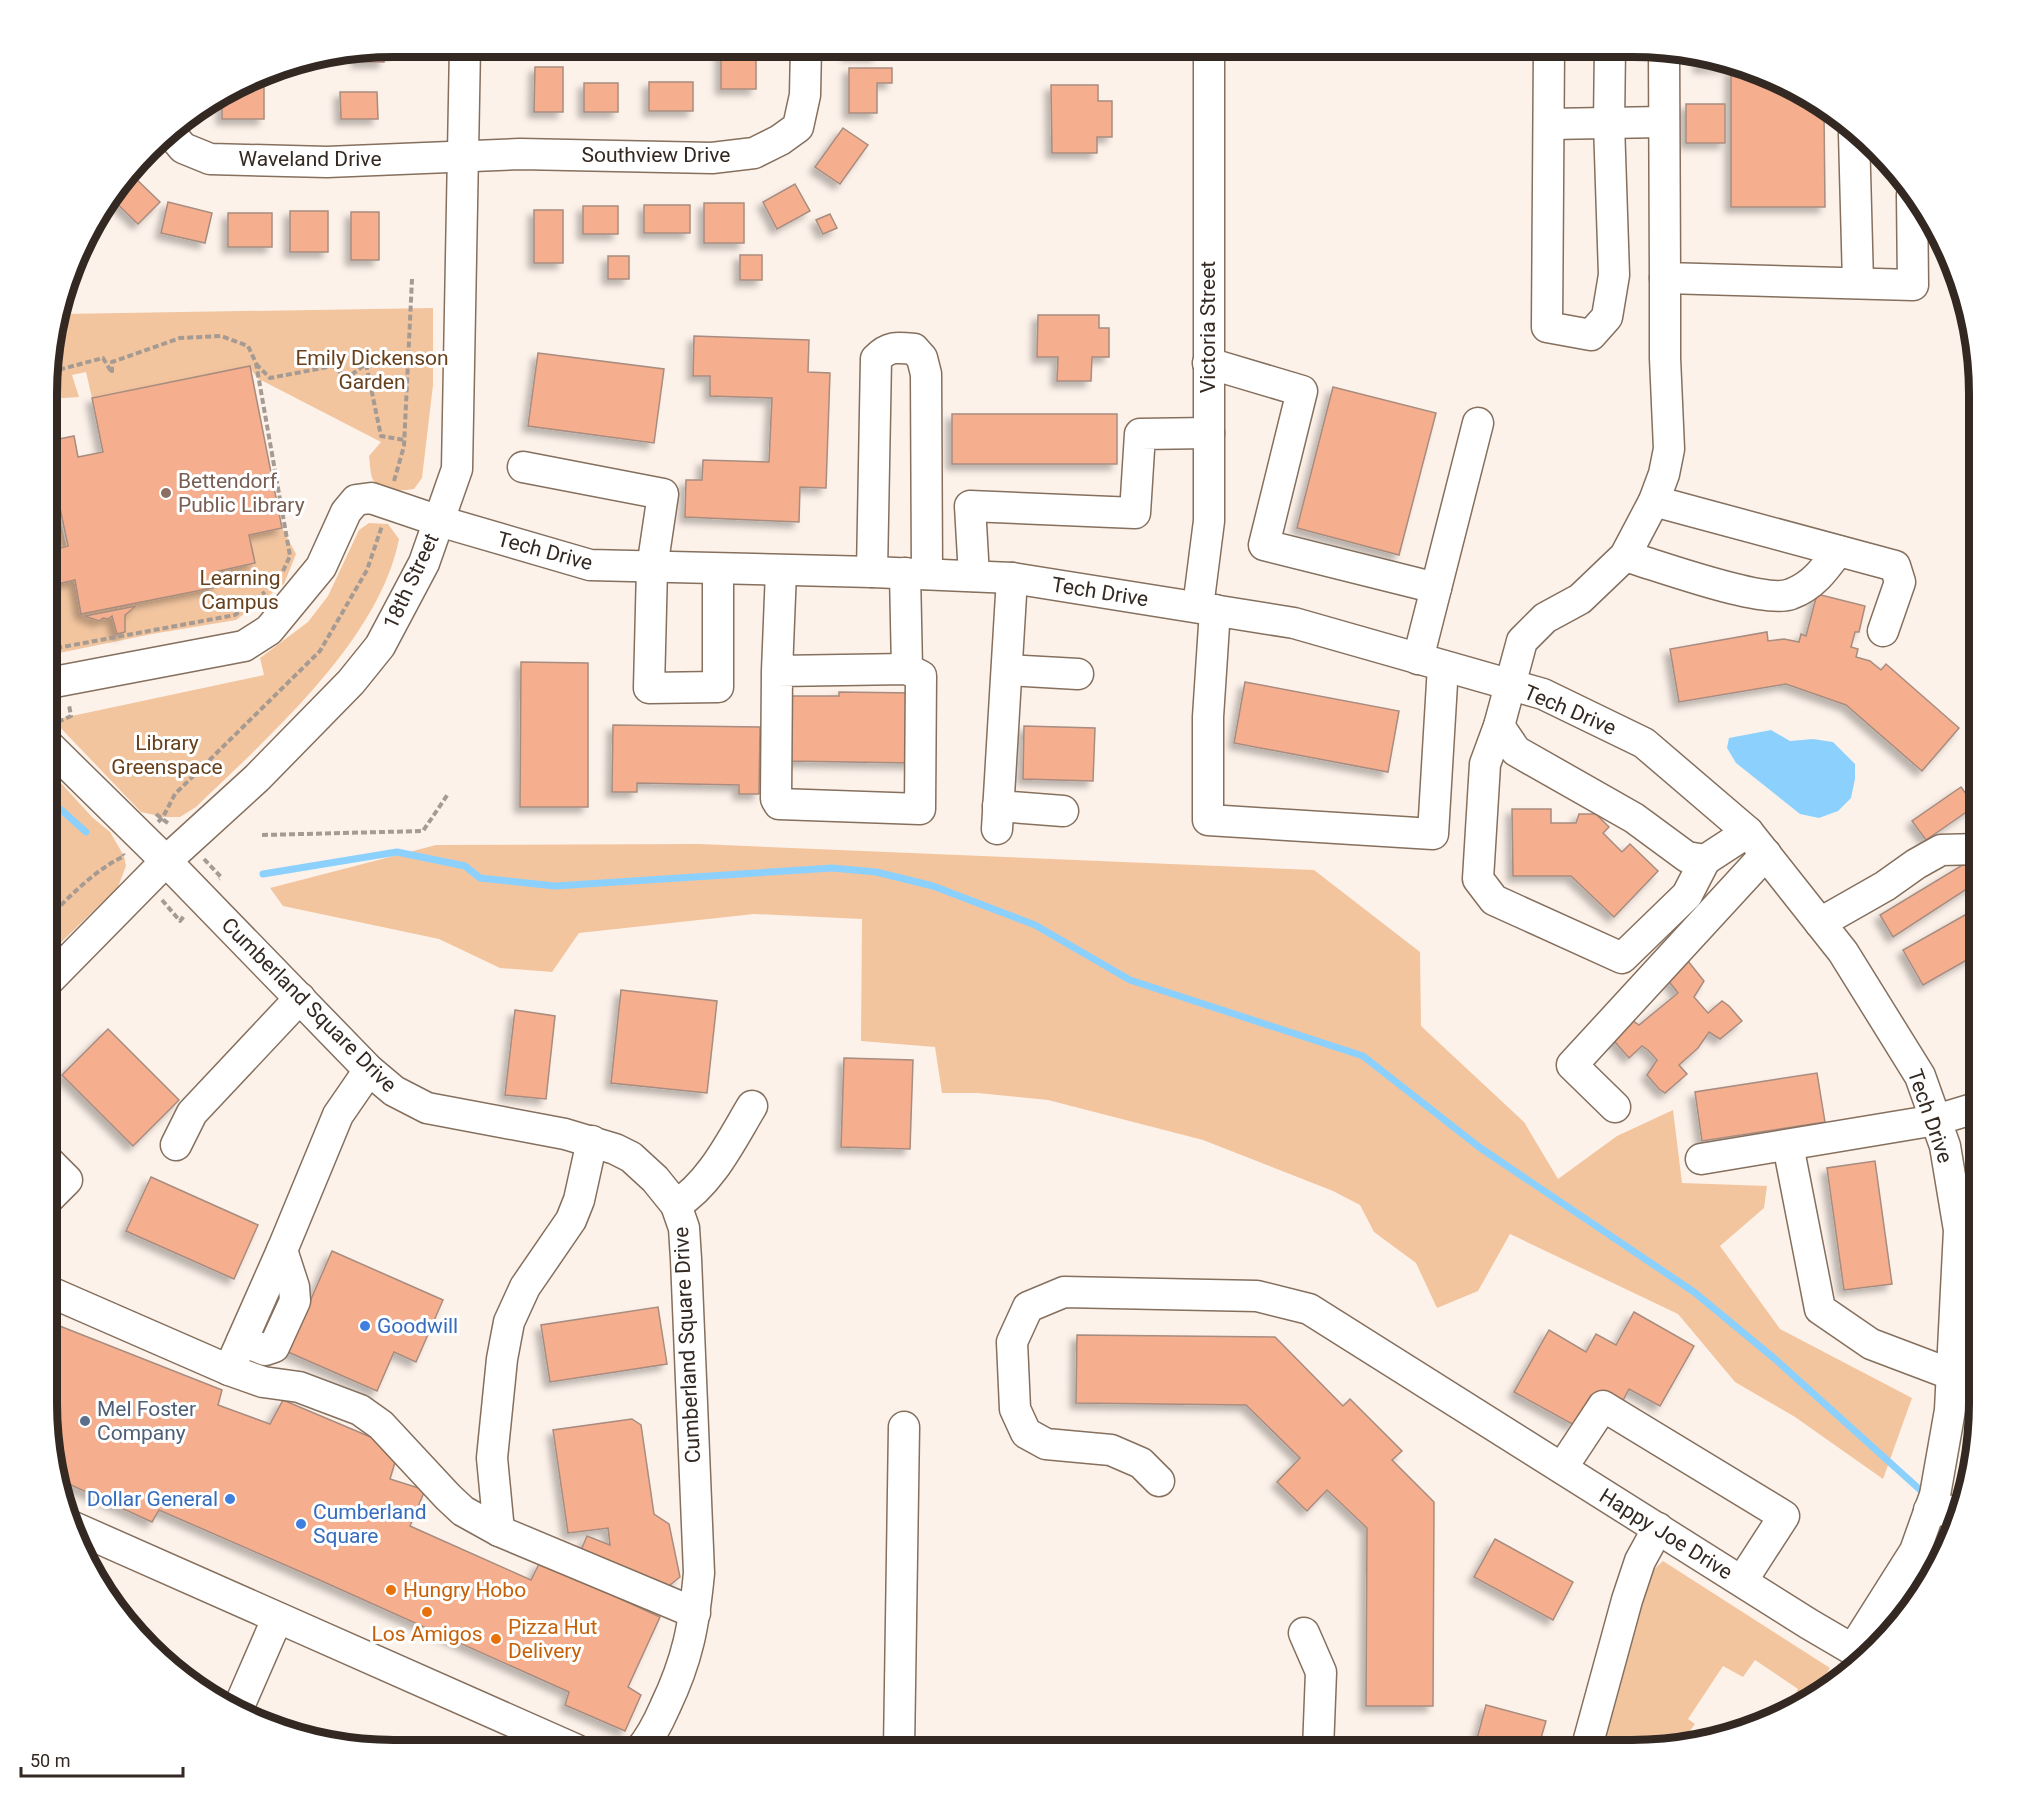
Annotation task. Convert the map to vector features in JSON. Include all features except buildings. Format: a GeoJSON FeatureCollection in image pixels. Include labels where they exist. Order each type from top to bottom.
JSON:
{"type":"FeatureCollection","features":[{"type":"Feature","properties":{"kind":"street","name":"18th Street"},"geometry":{"type":"LineString","coordinates":[[57,972],[166,861],[257,778],[351,682],[380,646],[424,563],[457,469],[465,57]]}},
{"type":"Feature","properties":{"kind":"street","name":"Southview Drive"},"geometry":{"type":"LineString","coordinates":[[462,156],[520,154],[712,158],[754,153],[780,140],[798,127],[805,95],[806,57]]}},
{"type":"Feature","properties":{"kind":"street","name":"Victoria Street"},"geometry":{"type":"LineString","coordinates":[[1209,57],[1209,521],[1206,608],[1208,820],[1433,834],[1430,662]]}},
{"type":"Feature","properties":{"kind":"street"},"geometry":{"type":"LineString","coordinates":[[1549,57],[1547,327],[1591,335],[1607,318],[1614,275],[1610,57]]}},
{"type":"Feature","properties":{"kind":"street"},"geometry":{"type":"LineString","coordinates":[[1664,59],[1665,358],[1670,449],[1654,501],[1624,556],[1580,599],[1545,618],[1522,641],[1485,764],[1478,879],[1494,900],[1622,958],[1687,896],[1705,860]]}},
{"type":"Feature","properties":{"kind":"street"},"geometry":{"type":"LineString","coordinates":[[1549,124],[1663,122]]}},
{"type":"Feature","properties":{"kind":"street","name":"Waveland Drive"},"geometry":{"type":"LineString","coordinates":[[175,138],[183,148],[210,159],[327,162],[462,156]]}},
{"type":"Feature","properties":{"kind":"street"},"geometry":{"type":"LineString","coordinates":[[1854,141],[1858,284]]}},
{"type":"Feature","properties":{"kind":"street"},"geometry":{"type":"LineString","coordinates":[[1665,278],[1912,285],[1912,207]]}},
{"type":"Feature","properties":{"kind":"street"},"geometry":{"type":"LineString","coordinates":[[872,572],[876,359],[885,349],[899,347],[914,349],[922,358],[926,374],[916,574],[907,669]]}},
{"type":"Feature","properties":{"kind":"street"},"geometry":{"type":"LineString","coordinates":[[1208,363],[1302,391],[1264,545],[1436,588]]}},
{"type":"Feature","properties":{"kind":"street"},"geometry":{"type":"LineString","coordinates":[[1430,662],[1436,588],[1478,423]]}},
{"type":"Feature","properties":{"kind":"street"},"geometry":{"type":"LineString","coordinates":[[974,576],[970,506],[1135,513],[1140,434],[1209,433]]}},
{"type":"Feature","properties":{"kind":"street"},"geometry":{"type":"LineString","coordinates":[[523,467],[663,495],[652,568],[649,688],[718,687],[718,570]]}},
{"type":"Feature","properties":{"kind":"street","name":"Tech Drive"},"geometry":{"type":"LineString","coordinates":[[57,676],[244,646],[269,630],[321,567],[346,512],[356,500],[371,498],[439,521],[590,566],[872,572],[1012,578],[1294,624],[1543,694],[1644,743],[1757,843],[1843,952],[1920,1076],[1945,1146],[1959,1230],[1950,1410],[1935,1495],[1944,1511],[1915,1551],[1864,1647]]}},
{"type":"Feature","properties":{"kind":"street"},"geometry":{"type":"LineString","coordinates":[[1654,501],[1895,566],[1900,582],[1883,631]]}},
{"type":"Feature","properties":{"kind":"street"},"geometry":{"type":"LineString","coordinates":[[1624,556],[1756,595],[1790,595],[1820,576],[1838,551]]}},
{"type":"Feature","properties":{"kind":"street"},"geometry":{"type":"LineString","coordinates":[[777,671],[907,669],[921,676],[920,809],[779,804],[776,799],[777,671],[781,571]]}},
{"type":"Feature","properties":{"kind":"street"},"geometry":{"type":"LineString","coordinates":[[1012,578],[997,818],[1063,811]]}},
{"type":"Feature","properties":{"kind":"street"},"geometry":{"type":"LineString","coordinates":[[1006,670],[1078,674]]}},
{"type":"Feature","properties":{"kind":"street"},"geometry":{"type":"LineString","coordinates":[[1498,726],[1516,751],[1634,818],[1687,857],[1705,860],[1757,843]]}},
{"type":"Feature","properties":{"kind":"street","name":"Cumberland Square Drive"},"geometry":{"type":"LineString","coordinates":[[57,756],[130,848],[166,861],[369,1070],[394,1091],[409,1101],[427,1108],[592,1141],[615,1149],[631,1157],[655,1179],[676,1205],[684,1228],[686,1259],[699,1573],[688,1652],[678,1680],[649,1740]]}},
{"type":"Feature","properties":{"kind":"street"},"geometry":{"type":"LineString","coordinates":[[1615,1107],[1572,1065],[1757,843]]}},
{"type":"Feature","properties":{"kind":"street"},"geometry":{"type":"LineString","coordinates":[[1820,923],[1885,886],[1941,850],[1969,849]]}},
{"type":"Feature","properties":{"kind":"street"},"geometry":{"type":"LineString","coordinates":[[176,1145],[192,1113],[300,998]]}},
{"type":"Feature","properties":{"kind":"street"},"geometry":{"type":"LineString","coordinates":[[229,1370],[338,1115],[369,1070]]}},
{"type":"Feature","properties":{"kind":"street"},"geometry":{"type":"LineString","coordinates":[[676,1205],[690,1196],[719,1161],[752,1106]]}},
{"type":"Feature","properties":{"kind":"street"},"geometry":{"type":"LineString","coordinates":[[1701,1159],[1936,1120],[1969,1110]]}},
{"type":"Feature","properties":{"kind":"street"},"geometry":{"type":"LineString","coordinates":[[499,1532],[492,1458],[508,1322],[525,1287],[571,1220],[579,1200],[592,1141]]}},
{"type":"Feature","properties":{"kind":"street"},"geometry":{"type":"LineString","coordinates":[[1788,1144],[1820,1309],[1871,1344],[1953,1375]]}},
{"type":"Feature","properties":{"kind":"street"},"geometry":{"type":"LineString","coordinates":[[57,1170],[67,1180],[57,1190]]}},
{"type":"Feature","properties":{"kind":"street","name":"Happy Joe Drive"},"geometry":{"type":"LineString","coordinates":[[1159,1481],[1141,1463],[1112,1450],[1046,1444],[1026,1433],[1015,1409],[1012,1342],[1028,1307],[1064,1292],[1257,1296],[1308,1309],[1858,1653]]}},
{"type":"Feature","properties":{"kind":"street"},"geometry":{"type":"LineString","coordinates":[[57,1295],[229,1370],[262,1382],[299,1387],[360,1410],[381,1425],[463,1511],[499,1532],[695,1613]]}},
{"type":"Feature","properties":{"kind":"street"},"geometry":{"type":"LineString","coordinates":[[1562,1468],[1603,1406],[1784,1516],[1742,1581]]}},
{"type":"Feature","properties":{"kind":"street"},"geometry":{"type":"LineString","coordinates":[[899,1740],[904,1427]]}},
{"type":"Feature","properties":{"kind":"street"},"geometry":{"type":"LineString","coordinates":[[1589,1740],[1640,1560],[1658,1528]]}},
{"type":"Feature","properties":{"kind":"street"},"geometry":{"type":"LineString","coordinates":[[83,1532],[554,1740]]}},
{"type":"Feature","properties":{"kind":"street"},"geometry":{"type":"LineString","coordinates":[[240,1703],[276,1619]]}},
{"type":"Feature","properties":{"kind":"street"},"geometry":{"type":"LineString","coordinates":[[1304,1633],[1321,1672],[1318,1740]]}},
{"type":"Feature","properties":{"kind":"path"},"geometry":{"type":"LineString","coordinates":[[57,909],[91,876],[130,848],[163,817],[175,794],[320,651],[367,570],[388,504],[404,440],[412,279]]}},
{"type":"Feature","properties":{"kind":"path"},"geometry":{"type":"LineString","coordinates":[[58,370],[103,358],[112,373],[112,362],[180,338],[221,336],[248,346],[255,363],[290,556],[281,574]]}},
{"type":"Feature","properties":{"kind":"path"},"geometry":{"type":"LineString","coordinates":[[255,363],[270,378],[333,366],[347,378],[366,364],[381,436],[404,440]]}},
{"type":"Feature","properties":{"kind":"path"},"geometry":{"type":"LineString","coordinates":[[57,648],[235,615],[268,590]]}},
{"type":"Feature","properties":{"kind":"path"},"geometry":{"type":"LineString","coordinates":[[262,835],[423,831],[448,794]]}},
{"type":"Feature","properties":{"kind":"green space","name":"Emily Dickenson Garden"},"geometry":{"type":"Polygon","coordinates":[[[433,308],[433,385],[422,478],[414,489],[392,490],[381,487],[373,480],[369,456],[381,442],[257,378],[249,366],[92,398],[86,372],[72,375],[79,397],[57,398],[60,350],[66,314],[433,308]]]}},
{"type":"Feature","properties":{"kind":"green space","name":"Learning Campus"},"geometry":{"type":"Polygon","coordinates":[[[57,507],[82,614],[217,587],[214,572],[255,563],[249,535],[282,528],[296,554],[284,584],[236,620],[57,653],[57,507]]]}},
{"type":"Feature","properties":{"kind":"green space","name":"Library Greenspace"},"geometry":{"type":"Polygon","coordinates":[[[369,523],[388,524],[399,539],[387,577],[369,614],[345,650],[317,685],[287,718],[196,807],[180,817],[163,817],[141,812],[57,724],[57,719],[264,675],[260,658],[308,622],[328,596],[359,530],[369,523]]]}},
{"type":"Feature","properties":{"kind":"green space"},"geometry":{"type":"Polygon","coordinates":[[[57,779],[92,817],[110,832],[124,856],[126,866],[118,887],[57,946],[57,779]]]}},
{"type":"Feature","properties":{"kind":"green space"},"geometry":{"type":"Polygon","coordinates":[[[699,844],[1314,870],[1420,952],[1421,1026],[1524,1122],[1558,1179],[1617,1136],[1673,1110],[1682,1183],[1767,1186],[1764,1208],[1720,1246],[1780,1329],[1912,1398],[1883,1479],[1795,1417],[1735,1382],[1678,1314],[1510,1234],[1478,1291],[1437,1308],[1416,1263],[1374,1232],[1360,1205],[1333,1191],[1203,1140],[1048,1100],[977,1093],[942,1093],[935,1047],[861,1041],[862,919],[754,914],[579,933],[552,972],[500,968],[439,939],[283,906],[270,888],[436,845],[699,844]]]}},
{"type":"Feature","properties":{"kind":"green space"},"geometry":{"type":"Polygon","coordinates":[[[1663,1561],[1830,1668],[1821,1681],[1793,1699],[1798,1689],[1755,1660],[1743,1677],[1723,1666],[1688,1719],[1695,1724],[1686,1736],[1604,1740],[1627,1643],[1649,1574],[1663,1561]]]}},
{"type":"Feature","properties":{"kind":"water"},"geometry":{"type":"Polygon","coordinates":[[[1771,730],[1790,741],[1813,739],[1833,742],[1855,764],[1851,798],[1838,811],[1819,818],[1800,814],[1736,763],[1727,748],[1729,738],[1771,730]]]}},
{"type":"Feature","properties":{"kind":"waterway"},"geometry":{"type":"LineString","coordinates":[[57,806],[86,832]]}},
{"type":"Feature","properties":{"kind":"waterway"},"geometry":{"type":"LineString","coordinates":[[263,874],[397,852],[465,866],[480,878],[555,886],[832,868],[876,872],[933,886],[1035,925],[1130,980],[1363,1056],[1479,1147],[1694,1292],[1775,1359],[1927,1496]]}},
{"type":"Feature","properties":{"kind":"place","name":"Bettendorf Public Library"},"geometry":{"type":"Point","coordinates":[166,493]}},
{"type":"Feature","properties":{"kind":"place","name":"Goodwill"},"geometry":{"type":"Point","coordinates":[365,1326]}},
{"type":"Feature","properties":{"kind":"place","name":"Mel Foster Company"},"geometry":{"type":"Point","coordinates":[85,1421]}},
{"type":"Feature","properties":{"kind":"place","name":"Dollar General"},"geometry":{"type":"Point","coordinates":[230,1499]}},
{"type":"Feature","properties":{"kind":"place","name":"Cumberland Square"},"geometry":{"type":"Point","coordinates":[301,1524]}},
{"type":"Feature","properties":{"kind":"place","name":"Hungry Hobo"},"geometry":{"type":"Point","coordinates":[391,1590]}},
{"type":"Feature","properties":{"kind":"place","name":"Los Amigos"},"geometry":{"type":"Point","coordinates":[427,1612]}},
{"type":"Feature","properties":{"kind":"place","name":"Pizza Hut Delivery"},"geometry":{"type":"Point","coordinates":[496,1639]}}]}
